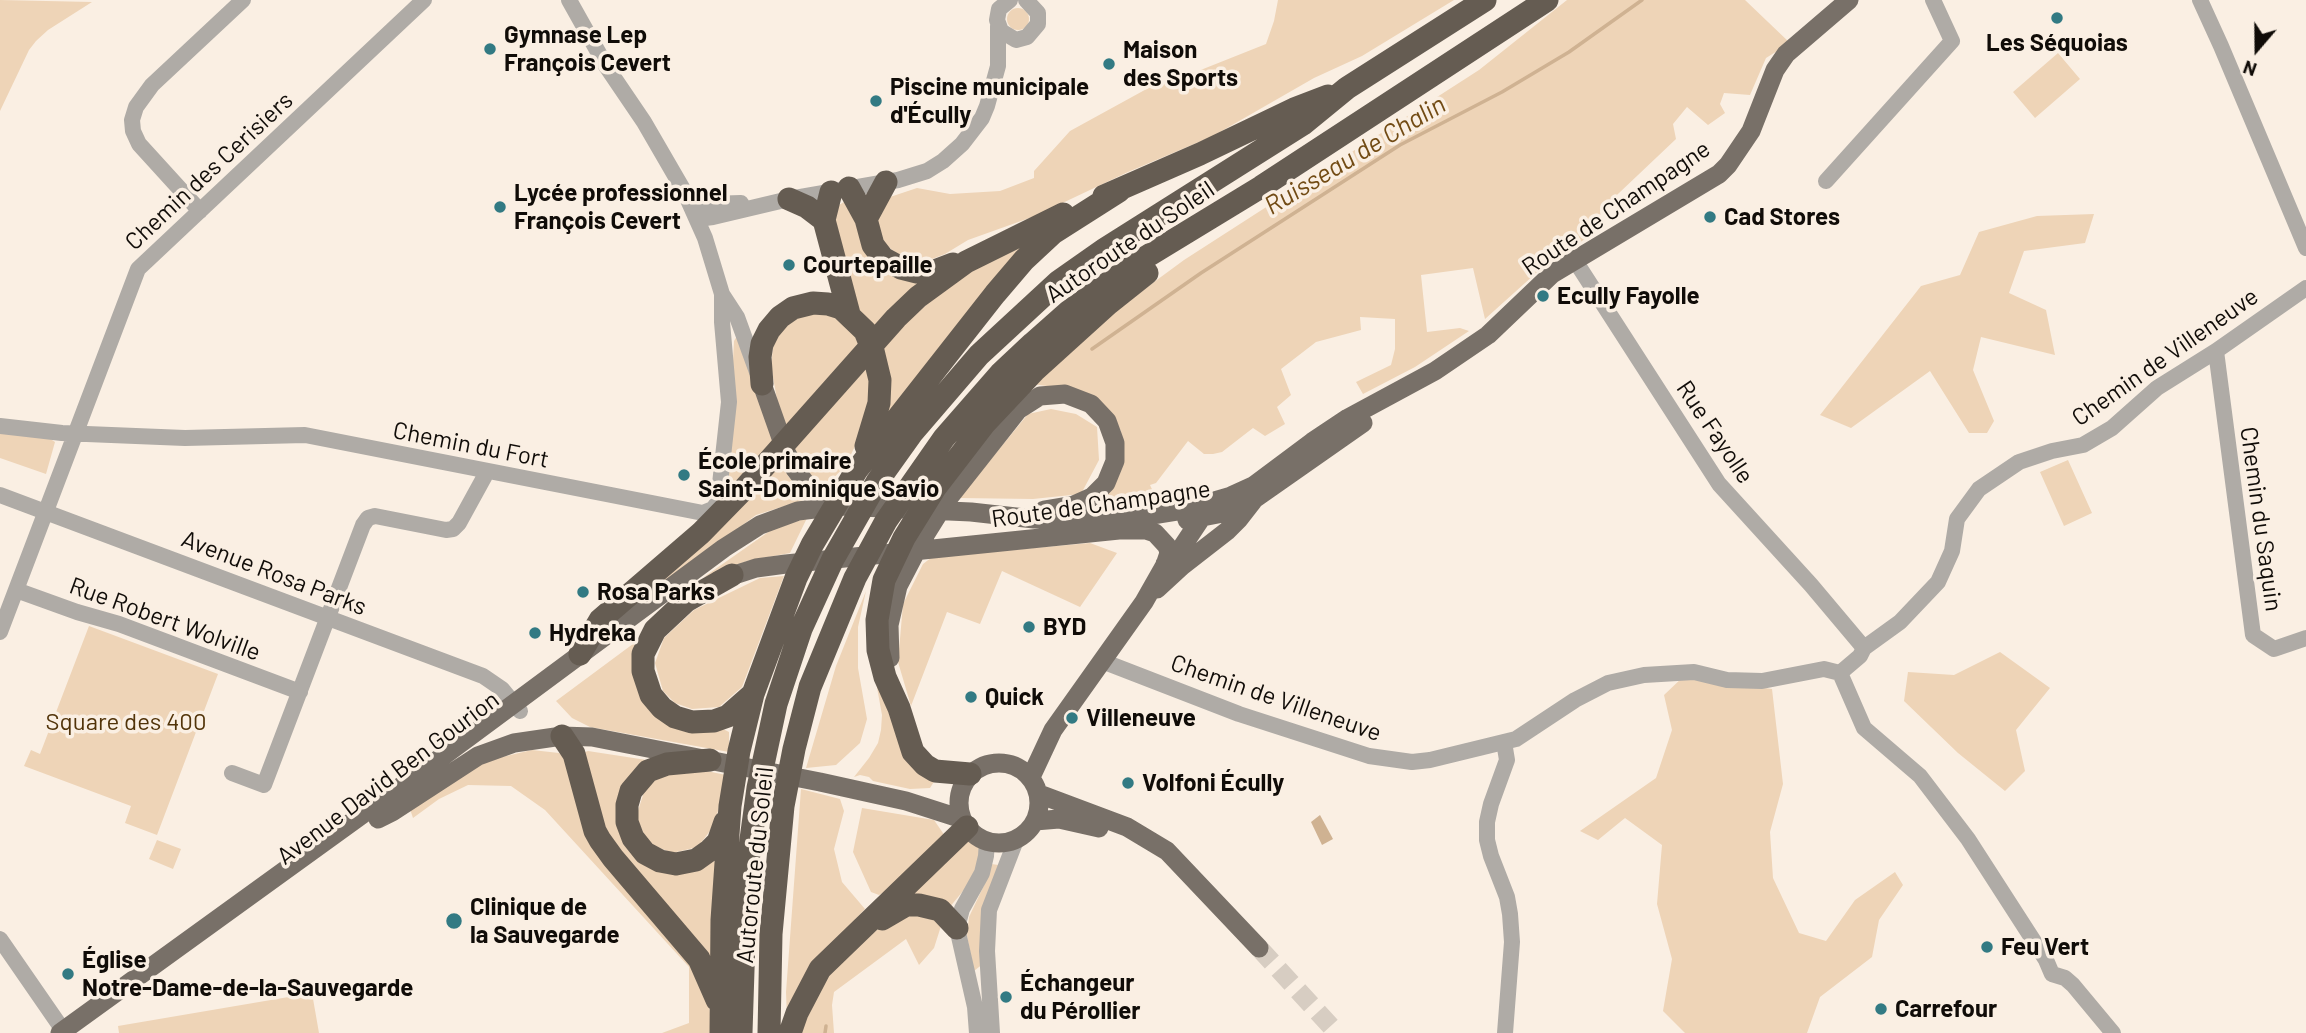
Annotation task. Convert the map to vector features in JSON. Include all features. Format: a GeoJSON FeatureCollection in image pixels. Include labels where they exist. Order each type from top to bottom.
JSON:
{"type":"FeatureCollection","features":[{"type":"Feature","properties":{"kind":"highway","name":"Autoroute du Soleil"},"geometry":{"type":"LineString","coordinates":[[741,1033],[746,876],[765,746],[801,629],[838,550],[877,482],[948,389],[1020,316],[1058,282],[1105,249],[1303,124],[1347,88],[1485,0]]}},
{"type":"Feature","properties":{"kind":"highway","name":"Autoroute du Soleil"},"geometry":{"type":"LineString","coordinates":[[769,1033],[771,934],[783,806],[793,749],[810,687],[855,578],[887,521],[944,438],[1000,374],[1069,312],[1146,257],[1261,187],[1547,0]]}},
{"type":"Feature","properties":{"kind":"highway"},"geometry":{"type":"LineString","coordinates":[[721,1023],[722,920],[730,806],[738,751],[753,694],[796,578],[835,503],[856,471],[913,396],[1024,260],[1053,233],[1119,191],[1294,109],[1347,88]]}},
{"type":"Feature","properties":{"kind":"highway"},"geometry":{"type":"LineString","coordinates":[[866,219],[886,182]]}},
{"type":"Feature","properties":{"kind":"highway"},"geometry":{"type":"LineString","coordinates":[[970,774],[944,773],[925,765],[914,752],[885,677],[878,650],[877,620],[880,598],[884,580],[904,538],[935,488],[985,423],[1042,364],[1135,282],[1222,223],[1261,187]]}},
{"type":"Feature","properties":{"kind":"highway"},"geometry":{"type":"LineString","coordinates":[[824,220],[840,190],[866,219],[873,245],[883,258],[901,268],[917,272],[942,269],[1097,198],[1119,191]]}},
{"type":"Feature","properties":{"kind":"highway"},"geometry":{"type":"LineString","coordinates":[[789,199],[824,220],[855,319],[873,351],[880,380],[879,403],[870,437],[856,471]]}},
{"type":"Feature","properties":{"kind":"highway"},"geometry":{"type":"LineString","coordinates":[[580,654],[592,638],[600,620],[701,533],[745,488],[908,306],[947,275],[998,244]]}},
{"type":"Feature","properties":{"kind":"highway"},"geometry":{"type":"LineString","coordinates":[[762,384],[762,344],[780,317],[793,308],[813,303],[834,305],[855,319]]}},
{"type":"Feature","properties":{"kind":"highway"},"geometry":{"type":"LineString","coordinates":[[732,575],[686,601],[655,629],[645,647],[643,671],[651,695],[662,708],[676,717],[692,722],[714,722],[728,716],[753,694]]}},
{"type":"Feature","properties":{"kind":"highway"},"geometry":{"type":"LineString","coordinates":[[562,736],[574,754],[595,831],[612,858],[699,959],[713,987],[721,1023]]}},
{"type":"Feature","properties":{"kind":"highway"},"geometry":{"type":"LineString","coordinates":[[710,760],[667,764],[648,771],[631,792],[627,805],[630,831],[639,847],[652,858],[668,863],[689,863],[704,856],[718,842],[730,806]]}},
{"type":"Feature","properties":{"kind":"highway"},"geometry":{"type":"LineString","coordinates":[[790,1033],[811,982],[820,969],[964,823]]}},
{"type":"Feature","properties":{"kind":"highway"},"geometry":{"type":"LineString","coordinates":[[852,937],[906,905],[940,910],[957,928]]}},
{"type":"Feature","properties":{"kind":"main road","name":"Route de Champagne"},"geometry":{"type":"LineString","coordinates":[[732,575],[786,564],[1121,530],[1198,519],[1223,513],[1253,500],[1488,335],[1544,281],[1574,259],[1719,174],[1751,131],[1775,70],[1786,54],[1849,0]]}},
{"type":"Feature","properties":{"kind":"main road","name":"Route de Champagne"},"geometry":{"type":"LineString","coordinates":[[704,564],[760,525],[826,504],[971,512],[1034,519],[1093,519],[1183,510],[1231,496],[1253,486],[1348,418],[1435,371]]}},
{"type":"Feature","properties":{"kind":"main road"},"geometry":{"type":"LineString","coordinates":[[762,384],[791,462],[804,482],[826,504]]}},
{"type":"Feature","properties":{"kind":"main road"},"geometry":{"type":"LineString","coordinates":[[899,708],[889,653],[894,600],[903,574],[922,540],[965,476],[1018,410],[1040,396],[1065,394],[1084,400],[1097,409],[1111,427],[1115,443],[1115,461],[1106,484],[1092,497],[1061,508],[971,512]]}},
{"type":"Feature","properties":{"kind":"main road"},"geometry":{"type":"LineString","coordinates":[[1165,565],[1178,553],[1198,519],[1231,496]]}},
{"type":"Feature","properties":{"kind":"main road"},"geometry":{"type":"LineString","coordinates":[[1144,602],[1182,566],[1239,519],[1253,500]]}},
{"type":"Feature","properties":{"kind":"main road"},"geometry":{"type":"LineString","coordinates":[[378,819],[478,756],[514,743],[562,736],[592,737],[906,801],[964,823],[975,835],[987,841],[1005,843],[1016,840],[1030,829],[1035,821],[1040,805],[1029,779],[1053,730],[1144,602],[1165,565],[1167,546],[1155,533],[1146,530],[1121,530]]}},
{"type":"Feature","properties":{"kind":"main road","name":"Avenue David Ben Gourion"},"geometry":{"type":"LineString","coordinates":[[67,1032],[378,819],[387,808],[580,654],[704,564]]}},
{"type":"Feature","properties":{"kind":"main road","name":"Avenue David Ben Gourion"},"geometry":{"type":"LineString","coordinates":[[67,1032],[440,759],[516,707],[555,689],[675,601],[699,587],[732,575]]}},
{"type":"Feature","properties":{"kind":"main road"},"geometry":{"type":"LineString","coordinates":[[964,823],[959,796],[963,785],[970,774],[992,763],[1147,837],[1167,851],[1259,948]]}},
{"type":"Feature","properties":{"kind":"main road"},"geometry":{"type":"LineString","coordinates":[[1035,821],[1059,819],[1082,822],[1125,838],[1156,857],[1211,900]]}},
{"type":"Feature","properties":{"kind":"street"},"geometry":{"type":"LineString","coordinates":[[200,211],[139,145],[132,120],[136,107],[152,85],[243,0]]}},
{"type":"Feature","properties":{"kind":"street","name":"Chemin des Cerisiers"},"geometry":{"type":"LineString","coordinates":[[0,632],[138,269],[424,0]]}},
{"type":"Feature","properties":{"kind":"street"},"geometry":{"type":"LineString","coordinates":[[569,0],[606,66],[644,122],[684,191],[697,219],[722,294],[737,317],[762,384]]}},
{"type":"Feature","properties":{"kind":"street"},"geometry":{"type":"LineString","coordinates":[[998,66],[1006,48],[1016,40],[1027,37],[1038,24],[1038,13],[1026,0]]}},
{"type":"Feature","properties":{"kind":"street"},"geometry":{"type":"LineString","coordinates":[[1826,181],[1952,41],[1933,0]]}},
{"type":"Feature","properties":{"kind":"street"},"geometry":{"type":"LineString","coordinates":[[2200,0],[2306,248]]}},
{"type":"Feature","properties":{"kind":"street"},"geometry":{"type":"LineString","coordinates":[[697,219],[886,182],[927,171],[943,161],[962,144],[982,118],[995,84],[998,66],[998,14],[1007,1]]}},
{"type":"Feature","properties":{"kind":"street"},"geometry":{"type":"LineString","coordinates":[[998,26],[1005,36],[1016,40]]}},
{"type":"Feature","properties":{"kind":"street"},"geometry":{"type":"LineString","coordinates":[[684,191],[697,201],[709,204],[789,199]]}},
{"type":"Feature","properties":{"kind":"street","name":"Rue Fayolle"},"geometry":{"type":"LineString","coordinates":[[1574,259],[1719,484],[1864,648]]}},
{"type":"Feature","properties":{"kind":"street","name":"Chemin de Villeneuve"},"geometry":{"type":"LineString","coordinates":[[1102,661],[1239,714],[1369,756],[1391,760],[1430,760],[1516,739],[1575,700],[1608,683],[1644,675],[1695,672],[1727,680],[1762,681],[1824,669],[1840,673],[1860,656],[1864,648],[1900,622],[1938,582],[1952,551],[1957,519],[1979,489],[2019,462],[2052,450],[2083,445],[2112,428],[2157,388],[2216,351],[2306,288]]}},
{"type":"Feature","properties":{"kind":"street","name":"Chemin du Fort"},"geometry":{"type":"LineString","coordinates":[[0,426],[75,433],[185,438],[305,435],[660,507],[703,513],[713,509],[718,502],[729,402],[722,294]]}},
{"type":"Feature","properties":{"kind":"street","name":"Chemin du Saquin"},"geometry":{"type":"LineString","coordinates":[[2216,351],[2253,635],[2274,649],[2306,638]]}},
{"type":"Feature","properties":{"kind":"street"},"geometry":{"type":"LineString","coordinates":[[232,773],[264,785],[363,525],[368,518],[375,516],[446,530],[453,529],[487,472]]}},
{"type":"Feature","properties":{"kind":"street","name":"Avenue Rosa Parks"},"geometry":{"type":"LineString","coordinates":[[0,495],[483,676],[502,689],[516,707]]}},
{"type":"Feature","properties":{"kind":"street","name":"Rue Robert Wolville"},"geometry":{"type":"LineString","coordinates":[[16,590],[119,624],[300,692]]}},
{"type":"Feature","properties":{"kind":"street"},"geometry":{"type":"LineString","coordinates":[[1840,673],[1864,729],[1920,776],[1968,839],[2046,960],[2052,974],[2065,978],[2073,985],[2113,1033]]}},
{"type":"Feature","properties":{"kind":"street"},"geometry":{"type":"LineString","coordinates":[[1504,742],[1507,760],[1487,821],[1491,856],[1507,897],[1510,914],[1512,942],[1505,1033]]}},
{"type":"Feature","properties":{"kind":"street"},"geometry":{"type":"LineString","coordinates":[[992,1033],[987,951],[989,910],[1016,840]]}},
{"type":"Feature","properties":{"kind":"street"},"geometry":{"type":"LineString","coordinates":[[977,1033],[975,1007],[957,928],[962,909],[982,873],[987,841]]}},
{"type":"Feature","properties":{"kind":"street"},"geometry":{"type":"LineString","coordinates":[[0,939],[67,1032]]}},
{"type":"Feature","properties":{"kind":"green space"},"geometry":{"type":"Polygon","coordinates":[[[0,0],[92,2],[48,30],[36,41],[29,50],[0,111],[0,0]]]}},
{"type":"Feature","properties":{"kind":"green space"},"geometry":{"type":"Polygon","coordinates":[[[1278,0],[1454,0],[1362,56],[1314,78],[1213,136],[1035,216],[968,240],[945,254],[927,261],[901,257],[874,235],[874,213],[884,199],[917,188],[950,194],[1000,191],[1034,178],[1034,171],[1070,131],[1152,86],[1178,79],[1266,44],[1278,0]]]}},
{"type":"Feature","properties":{"kind":"green space"},"geometry":{"type":"Polygon","coordinates":[[[1567,0],[1745,0],[1790,43],[1766,58],[1750,95],[1724,93],[1720,104],[1725,113],[1708,125],[1687,107],[1673,124],[1676,139],[1600,211],[1602,228],[1545,265],[1485,319],[1473,268],[1421,275],[1427,332],[1460,328],[1469,331],[1415,367],[1363,394],[1356,382],[1391,365],[1395,349],[1395,319],[1360,317],[1361,330],[1316,342],[1281,369],[1291,395],[1277,407],[1285,424],[1265,436],[1253,428],[1222,452],[1213,454],[1204,454],[1188,441],[1156,483],[1150,485],[1156,498],[1136,509],[1100,504],[1120,466],[1121,431],[1107,409],[1076,390],[1032,384],[1097,324],[1184,260],[1479,70],[1567,0]]]}},
{"type":"Feature","properties":{"kind":"green space"},"geometry":{"type":"Polygon","coordinates":[[[1018,8],[1026,11],[1029,19],[1026,27],[1018,30],[1010,27],[1007,19],[1010,11],[1018,8]]]}},
{"type":"Feature","properties":{"kind":"green space"},"geometry":{"type":"Polygon","coordinates":[[[2058,53],[2080,79],[2035,118],[2013,92],[2058,53]]]}},
{"type":"Feature","properties":{"kind":"green space"},"geometry":{"type":"Polygon","coordinates":[[[844,202],[855,212],[862,240],[927,278],[874,327],[859,311],[837,238],[834,208],[844,202]]]}},
{"type":"Feature","properties":{"kind":"green space"},"geometry":{"type":"Polygon","coordinates":[[[2094,214],[2085,243],[2024,251],[2009,293],[2046,310],[2055,355],[1981,337],[1973,370],[1994,421],[1987,433],[1969,433],[1930,371],[1851,428],[1820,415],[1921,286],[1960,275],[1979,232],[2037,216],[2094,214]]]}},
{"type":"Feature","properties":{"kind":"green space"},"geometry":{"type":"Polygon","coordinates":[[[1027,242],[889,414],[885,413],[882,344],[976,261],[1027,242]]]}},
{"type":"Feature","properties":{"kind":"green space"},"geometry":{"type":"Polygon","coordinates":[[[829,311],[863,343],[787,427],[778,405],[771,366],[775,329],[795,312],[829,311]]]}},
{"type":"Feature","properties":{"kind":"green space"},"geometry":{"type":"Polygon","coordinates":[[[737,336],[777,446],[726,500],[734,341],[737,336]]]}},
{"type":"Feature","properties":{"kind":"green space"},"geometry":{"type":"Polygon","coordinates":[[[869,357],[871,392],[865,425],[846,465],[826,486],[803,469],[791,444],[869,357]]]}},
{"type":"Feature","properties":{"kind":"green space"},"geometry":{"type":"Polygon","coordinates":[[[1051,409],[1076,414],[1097,427],[1099,460],[1081,494],[1033,499],[959,498],[1028,414],[1051,409]]]}},
{"type":"Feature","properties":{"kind":"green space"},"geometry":{"type":"Polygon","coordinates":[[[0,433],[49,438],[55,442],[46,474],[0,458],[0,433]]]}},
{"type":"Feature","properties":{"kind":"green space"},"geometry":{"type":"Polygon","coordinates":[[[780,454],[788,476],[809,496],[756,515],[672,578],[618,611],[780,454]]]}},
{"type":"Feature","properties":{"kind":"green space"},"geometry":{"type":"Polygon","coordinates":[[[2068,460],[2092,513],[2064,526],[2040,472],[2068,460]]]}},
{"type":"Feature","properties":{"kind":"green space"},"geometry":{"type":"Polygon","coordinates":[[[807,518],[790,553],[747,561],[704,577],[774,528],[807,518]]]}},
{"type":"Feature","properties":{"kind":"green space"},"geometry":{"type":"Polygon","coordinates":[[[1090,543],[1117,553],[1080,607],[1002,571],[980,624],[947,612],[911,706],[898,662],[903,604],[923,564],[932,557],[1090,543]]]}},
{"type":"Feature","properties":{"kind":"green space"},"geometry":{"type":"Polygon","coordinates":[[[784,576],[742,687],[719,707],[692,709],[675,703],[663,691],[655,663],[664,638],[694,610],[760,578],[784,576]]]}},
{"type":"Feature","properties":{"kind":"green space"},"geometry":{"type":"Polygon","coordinates":[[[866,591],[858,627],[858,668],[867,719],[860,743],[836,765],[806,768],[836,666],[866,591]]]}},
{"type":"Feature","properties":{"kind":"green space","name":"Square des 400"},"geometry":{"type":"Polygon","coordinates":[[[89,626],[218,674],[157,835],[125,823],[131,806],[24,766],[31,750],[40,754],[89,626]]]}},
{"type":"Feature","properties":{"kind":"green space"},"geometry":{"type":"Polygon","coordinates":[[[641,638],[638,686],[729,732],[729,752],[590,727],[572,718],[556,701],[641,638]]]}},
{"type":"Feature","properties":{"kind":"green space"},"geometry":{"type":"Polygon","coordinates":[[[2000,652],[2050,688],[2016,730],[2025,771],[2005,791],[1958,753],[1904,701],[1908,672],[1954,675],[2000,652]]]}},
{"type":"Feature","properties":{"kind":"green space"},"geometry":{"type":"Polygon","coordinates":[[[1683,677],[1772,689],[1783,784],[1770,832],[1773,878],[1799,933],[1826,941],[1855,900],[1895,872],[1903,885],[1879,920],[1872,957],[1820,997],[1807,1033],[1685,1033],[1663,1011],[1672,959],[1657,904],[1662,845],[1625,818],[1598,840],[1580,831],[1656,778],[1672,730],[1664,695],[1683,677]]]}},
{"type":"Feature","properties":{"kind":"green space"},"geometry":{"type":"Polygon","coordinates":[[[876,682],[935,780],[930,788],[910,789],[873,781],[860,775],[854,777],[878,743],[882,715],[876,682]]]}},
{"type":"Feature","properties":{"kind":"green space"},"geometry":{"type":"Polygon","coordinates":[[[532,750],[559,753],[570,763],[581,800],[680,941],[709,1002],[712,1033],[662,1033],[689,1023],[689,967],[545,810],[511,786],[468,785],[439,799],[413,818],[409,806],[483,757],[502,757],[532,750]]]}},
{"type":"Feature","properties":{"kind":"green space"},"geometry":{"type":"Polygon","coordinates":[[[588,751],[653,761],[625,788],[652,865],[720,853],[711,959],[604,836],[579,754],[588,751]]]}},
{"type":"Feature","properties":{"kind":"green space"},"geometry":{"type":"Polygon","coordinates":[[[697,769],[726,775],[715,824],[698,847],[672,853],[648,843],[636,817],[644,792],[653,776],[697,769]]]}},
{"type":"Feature","properties":{"kind":"green space"},"geometry":{"type":"Polygon","coordinates":[[[801,789],[840,799],[844,811],[834,849],[842,882],[865,909],[835,941],[787,1020],[786,992],[801,789]]]}},
{"type":"Feature","properties":{"kind":"green space"},"geometry":{"type":"Polygon","coordinates":[[[862,808],[934,820],[945,836],[889,889],[879,895],[871,892],[853,852],[862,808]]]}},
{"type":"Feature","properties":{"kind":"green space"},"geometry":{"type":"Polygon","coordinates":[[[966,839],[981,846],[980,864],[968,885],[949,908],[902,900],[966,839]]]}},
{"type":"Feature","properties":{"kind":"green space"},"geometry":{"type":"Polygon","coordinates":[[[157,840],[181,849],[173,869],[149,859],[157,840]]]}},
{"type":"Feature","properties":{"kind":"green space"},"geometry":{"type":"Polygon","coordinates":[[[991,864],[999,865],[984,963],[974,971],[967,936],[969,917],[991,864]]]}},
{"type":"Feature","properties":{"kind":"green space"},"geometry":{"type":"Polygon","coordinates":[[[930,912],[941,926],[934,948],[919,965],[906,939],[834,992],[834,1033],[801,1033],[823,977],[849,950],[896,916],[930,912]]]}},
{"type":"Feature","properties":{"kind":"green space"},"geometry":{"type":"Polygon","coordinates":[[[312,993],[319,1033],[119,1033],[118,1026],[312,993]]]}},
{"type":"Feature","properties":{"kind":"shaded area"},"geometry":{"type":"Polygon","coordinates":[[[1320,815],[1333,839],[1322,845],[1311,822],[1320,815]]]}},
{"type":"Feature","properties":{"kind":"waterway","name":"Ruisseau de Chalin"},"geometry":{"type":"LineString","coordinates":[[1092,349],[1201,273],[1400,145],[1502,92],[1569,52],[1642,0]]}},
{"type":"Feature","properties":{"kind":"waterway","name":"Ruisseau de Chalin"},"geometry":{"type":"LineString","coordinates":[[825,1033],[826,1026]]}},
{"type":"Feature","properties":{"kind":"tunnel"},"geometry":{"type":"LineString","coordinates":[[1259,948],[1337,1033]]}},
{"type":"Feature","properties":{"kind":"place","name":"Les Séquoias"},"geometry":{"type":"Point","coordinates":[2057,18]}},
{"type":"Feature","properties":{"kind":"place","name":"Gymnase Lep François Cevert"},"geometry":{"type":"Point","coordinates":[490,49]}},
{"type":"Feature","properties":{"kind":"place","name":"Maison des Sports"},"geometry":{"type":"Point","coordinates":[1109,64]}},
{"type":"Feature","properties":{"kind":"place","name":"Piscine municipale d'Écully"},"geometry":{"type":"Point","coordinates":[876,101]}},
{"type":"Feature","properties":{"kind":"place","name":"Lycée professionnel François Cevert"},"geometry":{"type":"Point","coordinates":[500,207]}},
{"type":"Feature","properties":{"kind":"place","name":"Cad Stores"},"geometry":{"type":"Point","coordinates":[1710,217]}},
{"type":"Feature","properties":{"kind":"place","name":"Courtepaille"},"geometry":{"type":"Point","coordinates":[789,265]}},
{"type":"Feature","properties":{"kind":"place","name":"Ecully Fayolle"},"geometry":{"type":"Point","coordinates":[1543,296]}},
{"type":"Feature","properties":{"kind":"place","name":"École primaire Saint-Dominique Savio"},"geometry":{"type":"Point","coordinates":[684,475]}},
{"type":"Feature","properties":{"kind":"place","name":"Rosa Parks"},"geometry":{"type":"Point","coordinates":[583,592]}},
{"type":"Feature","properties":{"kind":"place","name":"BYD"},"geometry":{"type":"Point","coordinates":[1029,627]}},
{"type":"Feature","properties":{"kind":"place","name":"Hydreka"},"geometry":{"type":"Point","coordinates":[535,633]}},
{"type":"Feature","properties":{"kind":"place","name":"Quick"},"geometry":{"type":"Point","coordinates":[971,697]}},
{"type":"Feature","properties":{"kind":"place","name":"Villeneuve"},"geometry":{"type":"Point","coordinates":[1072,718]}},
{"type":"Feature","properties":{"kind":"place","name":"Volfoni Écully"},"geometry":{"type":"Point","coordinates":[1128,783]}},
{"type":"Feature","properties":{"kind":"place","name":"Clinique de la Sauvegarde"},"geometry":{"type":"Point","coordinates":[454,921]}},
{"type":"Feature","properties":{"kind":"place","name":"Feu Vert"},"geometry":{"type":"Point","coordinates":[1987,947]}},
{"type":"Feature","properties":{"kind":"place","name":"Église Notre-Dame-de-la-Sauvegarde"},"geometry":{"type":"Point","coordinates":[68,974]}},
{"type":"Feature","properties":{"kind":"place","name":"Échangeur du Pérollier"},"geometry":{"type":"Point","coordinates":[1006,997]}},
{"type":"Feature","properties":{"kind":"place","name":"Carrefour"},"geometry":{"type":"Point","coordinates":[1881,1009]}}]}
